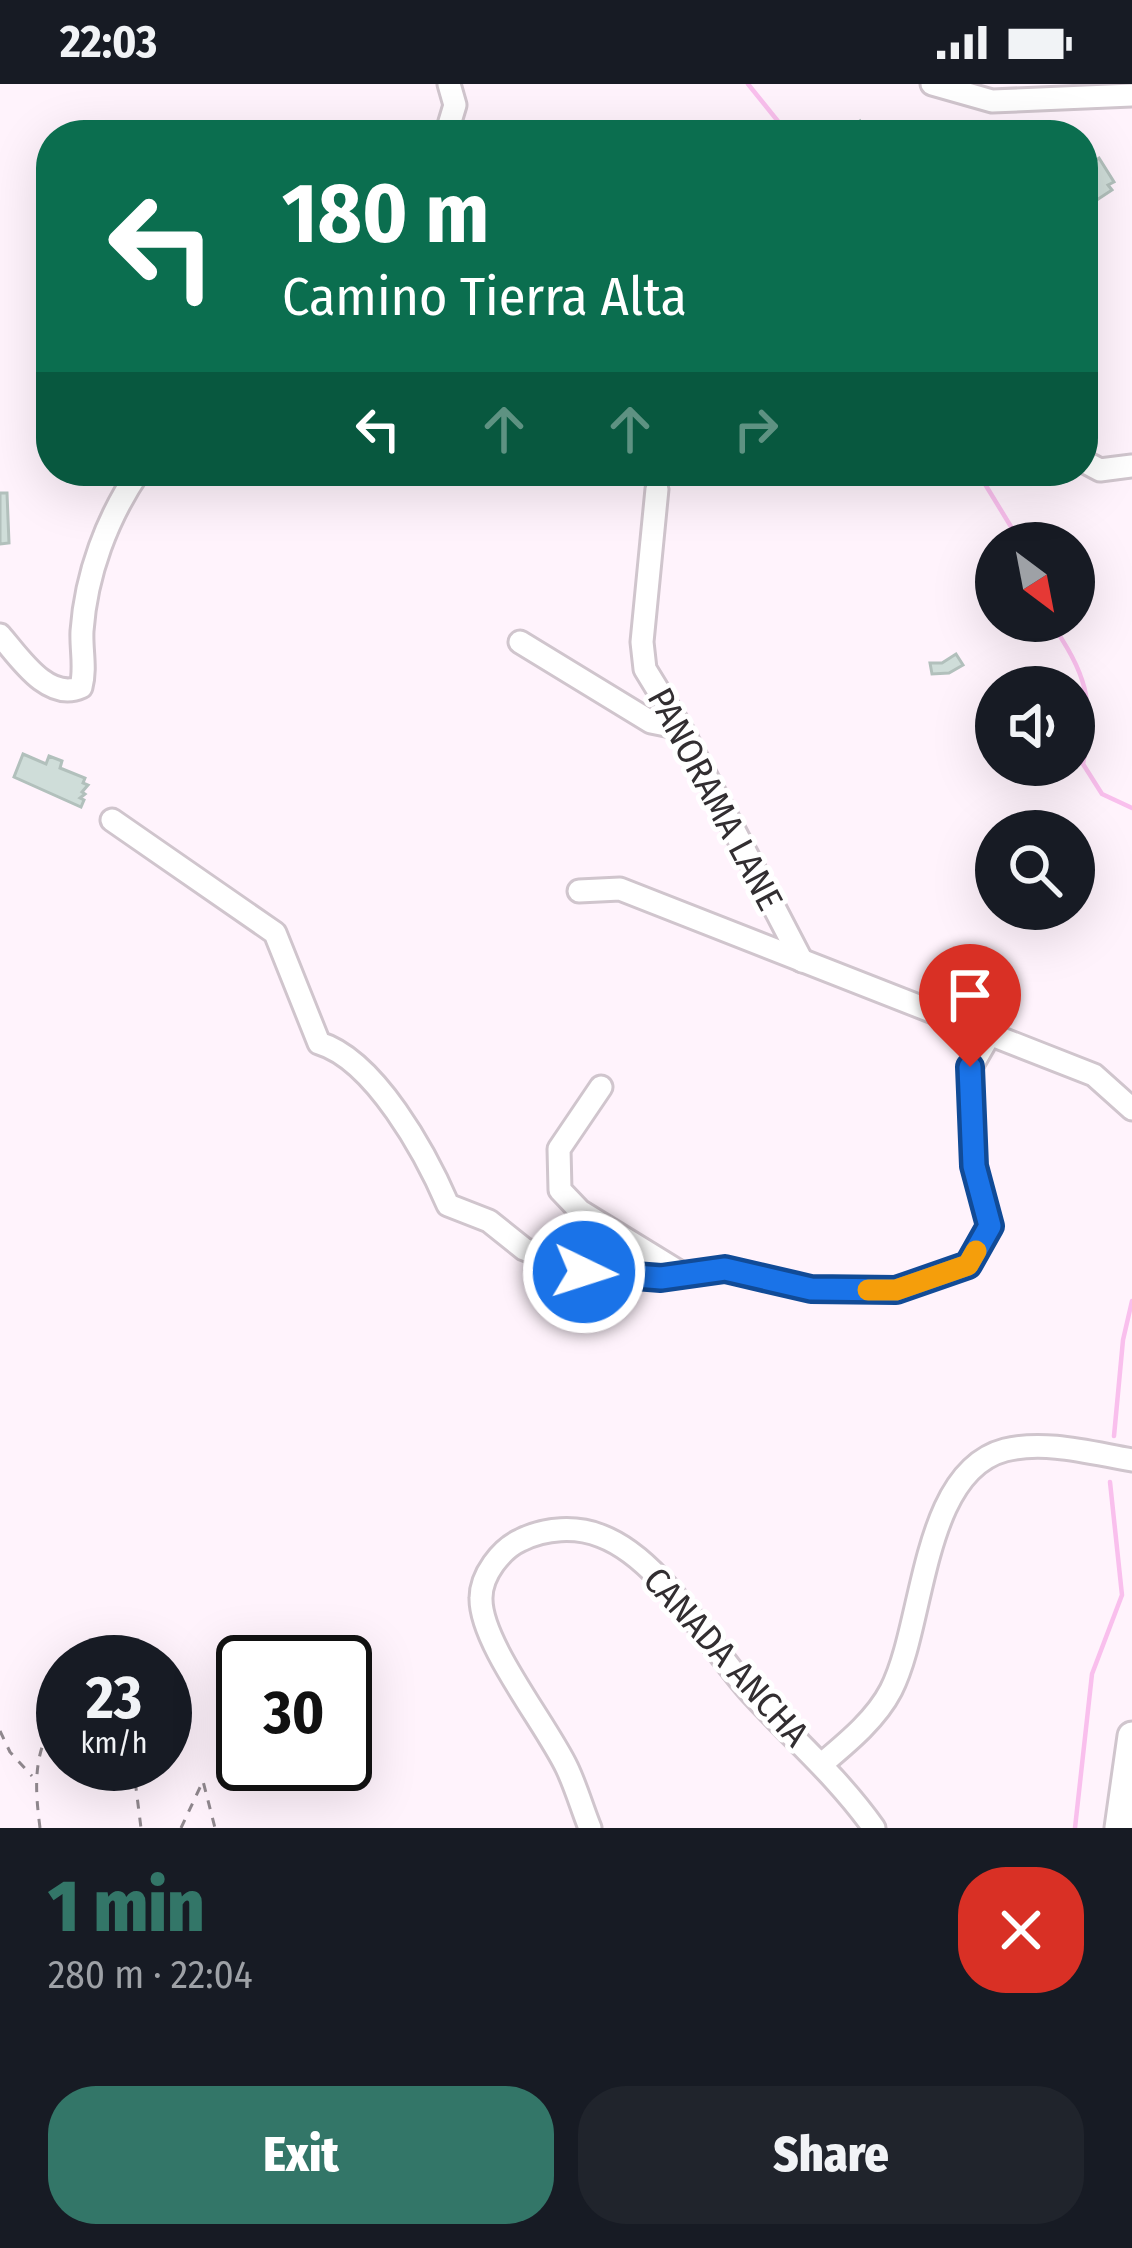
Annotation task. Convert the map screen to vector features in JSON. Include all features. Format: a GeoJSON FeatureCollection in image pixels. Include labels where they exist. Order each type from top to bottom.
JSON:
{"type":"FeatureCollection","features":[{"type":"Feature","properties":{"kind":"main road"},"geometry":{"type":"LineString","coordinates":[[1119,1828],[1132,1736]]}},
{"type":"Feature","properties":{"kind":"street"},"geometry":{"type":"LineString","coordinates":[[449,84],[455,104],[450,120]]}},
{"type":"Feature","properties":{"kind":"street"},"geometry":{"type":"LineString","coordinates":[[932,84],[992,101],[1132,95]]}},
{"type":"Feature","properties":{"kind":"street"},"geometry":{"type":"LineString","coordinates":[[1098,469],[1132,466]]}},
{"type":"Feature","properties":{"kind":"street"},"geometry":{"type":"LineString","coordinates":[[0,635],[53,688],[72,692],[81,688],[89,579],[129,486]]}},
{"type":"Feature","properties":{"kind":"street","name":"PANORAMA LANE"},"geometry":{"type":"LineString","coordinates":[[657,489],[645,669],[681,728],[802,961]]}},
{"type":"Feature","properties":{"kind":"street"},"geometry":{"type":"LineString","coordinates":[[520,642],[651,722],[681,728]]}},
{"type":"Feature","properties":{"kind":"street"},"geometry":{"type":"LineString","coordinates":[[112,820],[275,934],[319,1043],[331,1046],[378,1087],[433,1169],[448,1205],[489,1221],[524,1249],[584,1272],[661,1278],[725,1269],[811,1289],[896,1290],[968,1265],[990,1226],[974,1166],[970,1067],[990,1034]]}},
{"type":"Feature","properties":{"kind":"street"},"geometry":{"type":"LineString","coordinates":[[578,891],[620,889],[990,1034],[1094,1076],[1132,1109]]}},
{"type":"Feature","properties":{"kind":"street"},"geometry":{"type":"LineString","coordinates":[[601,1087],[559,1149],[560,1190],[580,1211],[684,1275]]}},
{"type":"Feature","properties":{"kind":"street"},"geometry":{"type":"LineString","coordinates":[[823,1763],[864,1726],[890,1693],[910,1641],[941,1519],[953,1492],[970,1471],[999,1452],[1034,1447],[1132,1460]]}},
{"type":"Feature","properties":{"kind":"street","name":"CANADA ANCHA"},"geometry":{"type":"LineString","coordinates":[[590,1828],[566,1767],[489,1628],[481,1598],[490,1566],[516,1542],[544,1531],[575,1530],[602,1536],[636,1558],[752,1694],[823,1763],[874,1828]]}},
{"type":"Feature","properties":{"kind":"path"},"geometry":{"type":"LineString","coordinates":[[0,1731],[10,1752],[33,1777]]}},
{"type":"Feature","properties":{"kind":"path"},"geometry":{"type":"LineString","coordinates":[[36,1768],[40,1828]]}},
{"type":"Feature","properties":{"kind":"path"},"geometry":{"type":"LineString","coordinates":[[181,1828],[202,1781],[215,1828]]}},
{"type":"Feature","properties":{"kind":"path"},"geometry":{"type":"LineString","coordinates":[[136,1791],[141,1828]]}},
{"type":"Feature","properties":{"kind":"building"},"geometry":{"type":"Polygon","coordinates":[[[1098,159],[1114,182],[1108,185],[1112,190],[1098,199],[1098,159]]]}},
{"type":"Feature","properties":{"kind":"building"},"geometry":{"type":"Polygon","coordinates":[[[0,493],[7,493],[9,543],[0,544],[0,493]]]}},
{"type":"Feature","properties":{"kind":"building"},"geometry":{"type":"Polygon","coordinates":[[[956,654],[963,665],[949,673],[932,674],[930,663],[942,663],[956,654]]]}},
{"type":"Feature","properties":{"kind":"building"},"geometry":{"type":"Polygon","coordinates":[[[23,754],[46,764],[49,756],[62,761],[60,768],[85,778],[83,783],[88,785],[80,798],[84,800],[81,807],[14,777],[23,754]]]}},
{"type":"Feature","properties":{"kind":"waterway"},"geometry":{"type":"LineString","coordinates":[[748,84],[777,120]]}},
{"type":"Feature","properties":{"kind":"waterway"},"geometry":{"type":"LineString","coordinates":[[986,486],[1008,522]]}},
{"type":"Feature","properties":{"kind":"waterway"},"geometry":{"type":"LineString","coordinates":[[1063,642],[1079,673],[1087,705],[1083,764],[1102,794],[1132,808]]}},
{"type":"Feature","properties":{"kind":"waterway"},"geometry":{"type":"LineString","coordinates":[[1114,1436],[1123,1340],[1132,1301]]}},
{"type":"Feature","properties":{"kind":"waterway"},"geometry":{"type":"LineString","coordinates":[[1075,1828],[1092,1674],[1122,1595],[1110,1482]]}},
{"type":"Feature","properties":{"kind":"slow traffic"},"geometry":{"type":"LineString","coordinates":[[868,1290],[896,1290],[968,1265],[976,1251]]}},
{"type":"Feature","properties":{"kind":"route"},"geometry":{"type":"LineString","coordinates":[[584,1272],[661,1278],[725,1269],[811,1289],[896,1290],[968,1265],[990,1226],[974,1166],[970,1067]]}}]}
